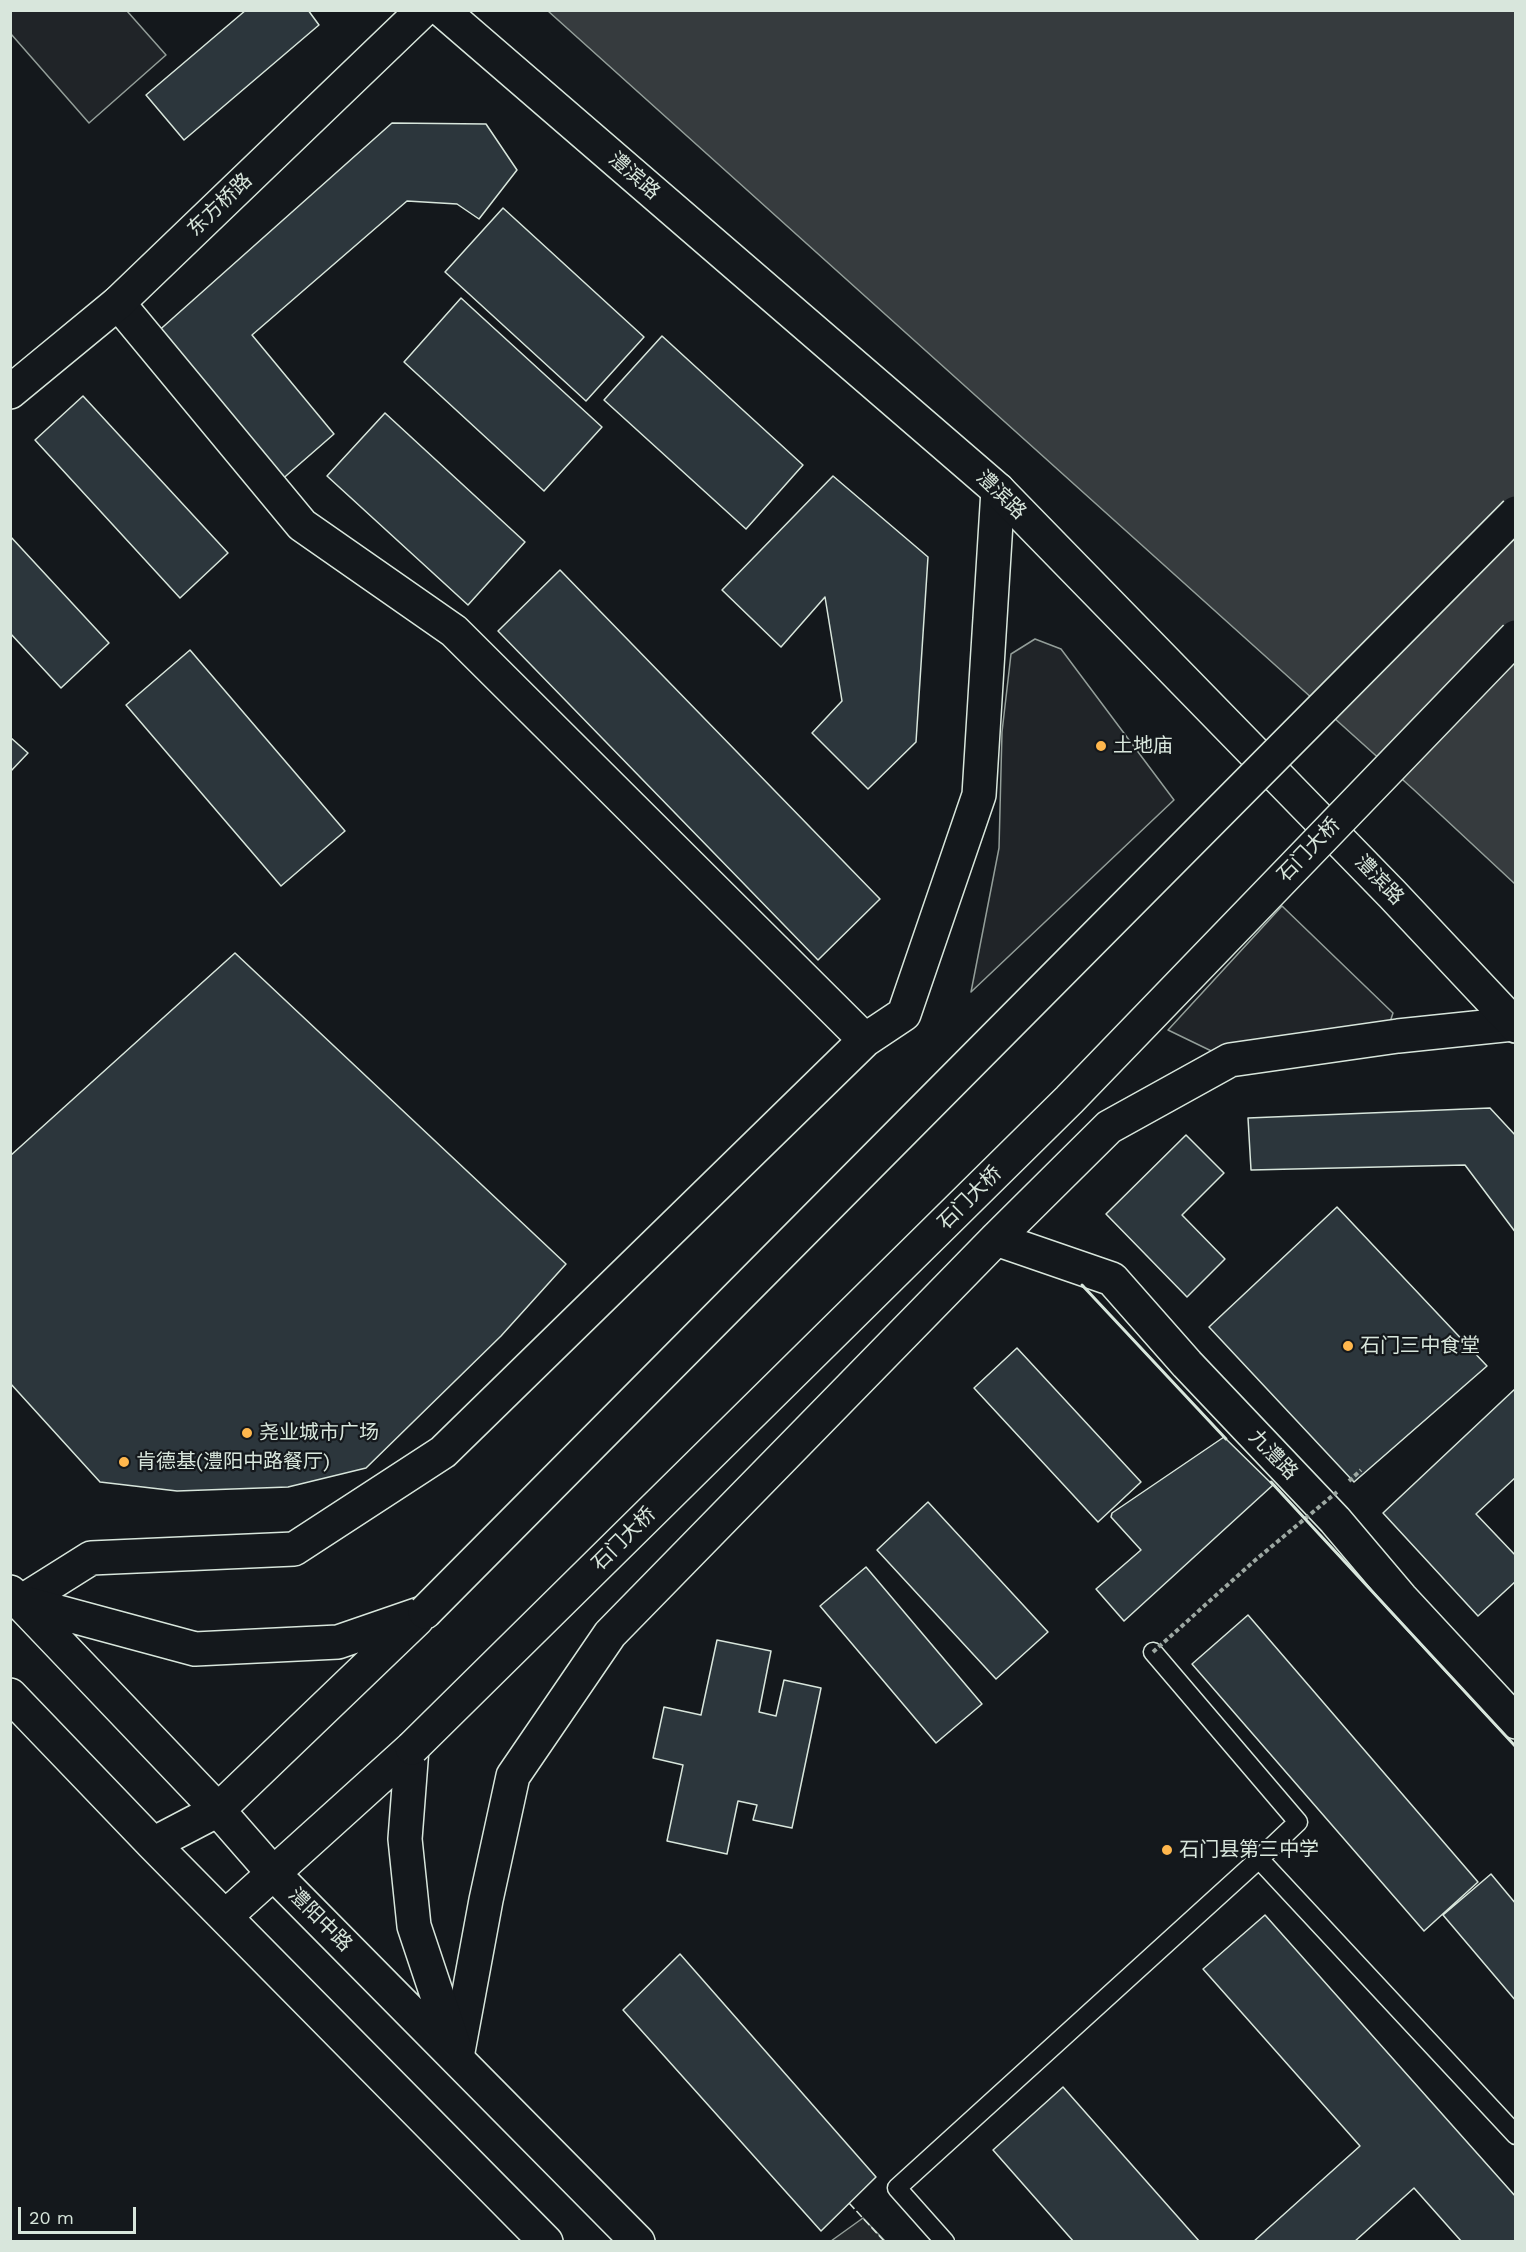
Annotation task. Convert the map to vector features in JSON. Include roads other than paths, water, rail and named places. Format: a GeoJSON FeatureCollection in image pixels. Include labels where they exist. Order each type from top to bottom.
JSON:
{"type":"FeatureCollection","features":[{"type":"Feature","properties":{"kind":"street","name":"东方桥路"},"geometry":{"type":"LineString","coordinates":[[10,392],[118,303],[423,10]]}},
{"type":"Feature","properties":{"kind":"street","name":"澧滨路"},"geometry":{"type":"LineString","coordinates":[[442,10],[998,490],[1392,894],[1514,1025]]}},
{"type":"Feature","properties":{"kind":"street"},"geometry":{"type":"LineString","coordinates":[[118,303],[302,525],[454,631],[865,1040]]}},
{"type":"Feature","properties":{"kind":"street"},"geometry":{"type":"LineString","coordinates":[[16,1597],[91,1558],[294,1549],[444,1452],[865,1040],[904,1014],[979,795],[998,490]]}},
{"type":"Feature","properties":{"kind":"street"},"geometry":{"type":"LineString","coordinates":[[153,1844],[218,1810],[425,1612],[1515,513]]}},
{"type":"Feature","properties":{"kind":"street","name":"石门大桥"},"geometry":{"type":"LineString","coordinates":[[225,1917],[412,1748],[1069,1100],[1515,637]]}},
{"type":"Feature","properties":{"kind":"street"},"geometry":{"type":"LineString","coordinates":[[457,2057],[486,1900],[513,1776],[610,1634],[996,1239],[1109,1127],[1230,1060],[1387,1037],[1514,1025]]}},
{"type":"Feature","properties":{"kind":"street","name":"九澧路"},"geometry":{"type":"LineString","coordinates":[[996,1239],[1112,1279],[1187,1364],[1335,1520],[1401,1598],[1515,1722]]}},
{"type":"Feature","properties":{"kind":"street"},"geometry":{"type":"LineString","coordinates":[[16,1597],[195,1649],[338,1642],[425,1612]]}},
{"type":"Feature","properties":{"kind":"street","name":"澧阳中路"},"geometry":{"type":"LineString","coordinates":[[16,1597],[218,1810],[273,1873],[638,2241]]}},
{"type":"Feature","properties":{"kind":"street"},"geometry":{"type":"LineString","coordinates":[[10,1695],[153,1844],[546,2241]]}},
{"type":"Feature","properties":{"kind":"street"},"geometry":{"type":"LineString","coordinates":[[412,1748],[405,1839],[414,1926],[457,2057]]}},
{"type":"Feature","properties":{"kind":"lane"},"geometry":{"type":"LineString","coordinates":[[945,2241],[897,2188],[1298,1822],[1153,1652]]}},
{"type":"Feature","properties":{"kind":"lane"},"geometry":{"type":"LineString","coordinates":[[1259,1859],[1515,2135]]}},
{"type":"Feature","properties":{"kind":"place","name":"土地庙"},"geometry":{"type":"Point","coordinates":[1101,746]}},
{"type":"Feature","properties":{"kind":"place","name":"石门三中食堂"},"geometry":{"type":"Point","coordinates":[1348,1346]}},
{"type":"Feature","properties":{"kind":"place","name":"尧业城市广场"},"geometry":{"type":"Point","coordinates":[247,1433]}},
{"type":"Feature","properties":{"kind":"place","name":"肯德基(澧阳中路餐厅)"},"geometry":{"type":"Point","coordinates":[124,1462]}},
{"type":"Feature","properties":{"kind":"place","name":"石门县第三中学"},"geometry":{"type":"Point","coordinates":[1167,1850]}}]}
